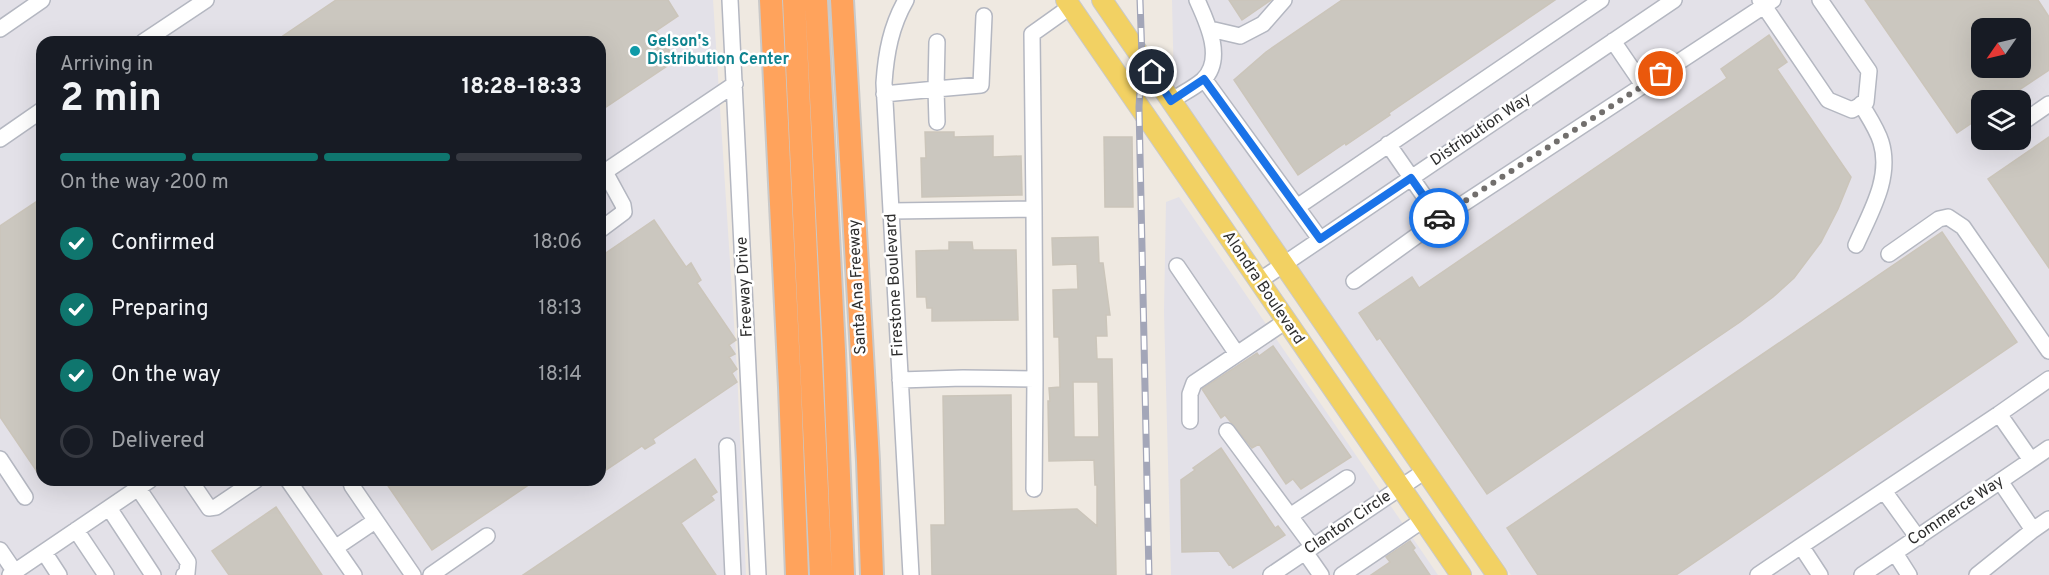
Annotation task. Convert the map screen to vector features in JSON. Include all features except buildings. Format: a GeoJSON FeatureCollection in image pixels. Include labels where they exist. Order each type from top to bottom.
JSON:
{"type":"FeatureCollection","features":[{"type":"Feature","properties":{"kind":"highway"},"geometry":{"type":"LineString","coordinates":[[771,0],[797,575]]}},
{"type":"Feature","properties":{"kind":"highway"},"geometry":{"type":"LineString","coordinates":[[794,0],[821,575]]}},
{"type":"Feature","properties":{"kind":"highway"},"geometry":{"type":"LineString","coordinates":[[816,0],[843,575]]}},
{"type":"Feature","properties":{"kind":"highway","name":"Santa Ana Freeway"},"geometry":{"type":"LineString","coordinates":[[842,0],[872,575]]}},
{"type":"Feature","properties":{"kind":"main road","name":"Alondra Boulevard"},"geometry":{"type":"LineString","coordinates":[[1102,0],[1497,575]]}},
{"type":"Feature","properties":{"kind":"main road","name":"Alondra Boulevard"},"geometry":{"type":"LineString","coordinates":[[1068,3],[1461,575]]}},
{"type":"Feature","properties":{"kind":"street"},"geometry":{"type":"LineString","coordinates":[[152,36],[206,0]]}},
{"type":"Feature","properties":{"kind":"street","name":"Freeway Drive"},"geometry":{"type":"LineString","coordinates":[[730,0],[758,575]]}},
{"type":"Feature","properties":{"kind":"street","name":"Firestone Boulevard"},"geometry":{"type":"LineString","coordinates":[[906,0],[891,34],[885,59],[884,94],[911,575]]}},
{"type":"Feature","properties":{"kind":"street"},"geometry":{"type":"LineString","coordinates":[[1171,101],[1204,79],[1213,61],[1210,29],[1197,0]]}},
{"type":"Feature","properties":{"kind":"street"},"geometry":{"type":"LineString","coordinates":[[1210,29],[1240,36],[1263,24],[1284,0]]}},
{"type":"Feature","properties":{"kind":"street"},"geometry":{"type":"LineString","coordinates":[[1297,207],[1601,0]]}},
{"type":"Feature","properties":{"kind":"street","name":"Distribution Way"},"geometry":{"type":"LineString","coordinates":[[1259,280],[1674,0]]}},
{"type":"Feature","properties":{"kind":"street"},"geometry":{"type":"LineString","coordinates":[[1354,281],[1440,219],[1766,2],[1828,100],[1852,110],[1866,102],[1869,71],[1821,0]]}},
{"type":"Feature","properties":{"kind":"street"},"geometry":{"type":"LineString","coordinates":[[2,22],[40,1]]}},
{"type":"Feature","properties":{"kind":"street"},"geometry":{"type":"LineString","coordinates":[[1034,489],[1032,34],[1068,3]]}},
{"type":"Feature","properties":{"kind":"street"},"geometry":{"type":"LineString","coordinates":[[884,94],[981,85],[984,16]]}},
{"type":"Feature","properties":{"kind":"street"},"geometry":{"type":"LineString","coordinates":[[1613,41],[1643,86]]}},
{"type":"Feature","properties":{"kind":"street"},"geometry":{"type":"LineString","coordinates":[[936,122],[937,42]]}},
{"type":"Feature","properties":{"kind":"street"},"geometry":{"type":"LineString","coordinates":[[1204,79],[1320,239]]}},
{"type":"Feature","properties":{"kind":"street"},"geometry":{"type":"LineString","coordinates":[[606,171],[735,84]]}},
{"type":"Feature","properties":{"kind":"street"},"geometry":{"type":"LineString","coordinates":[[1856,244],[1879,191],[1884,168],[1881,142],[1862,104]]}},
{"type":"Feature","properties":{"kind":"street"},"geometry":{"type":"LineString","coordinates":[[2031,116],[2049,104]]}},
{"type":"Feature","properties":{"kind":"street"},"geometry":{"type":"LineString","coordinates":[[0,139],[36,114]]}},
{"type":"Feature","properties":{"kind":"street"},"geometry":{"type":"LineString","coordinates":[[1388,144],[1440,219]]}},
{"type":"Feature","properties":{"kind":"street"},"geometry":{"type":"LineString","coordinates":[[606,180],[623,205],[624,212],[606,226]]}},
{"type":"Feature","properties":{"kind":"street"},"geometry":{"type":"LineString","coordinates":[[891,211],[1034,209]]}},
{"type":"Feature","properties":{"kind":"street"},"geometry":{"type":"LineString","coordinates":[[1889,254],[1939,219],[1948,217],[1955,220],[1963,227],[2049,351]]}},
{"type":"Feature","properties":{"kind":"street"},"geometry":{"type":"LineString","coordinates":[[1178,266],[1237,354]]}},
{"type":"Feature","properties":{"kind":"street"},"geometry":{"type":"LineString","coordinates":[[1190,421],[1190,394],[1194,383],[1286,321]]}},
{"type":"Feature","properties":{"kind":"street"},"geometry":{"type":"LineString","coordinates":[[900,380],[1035,379]]}},
{"type":"Feature","properties":{"kind":"street"},"geometry":{"type":"LineString","coordinates":[[1758,575],[2049,379]]}},
{"type":"Feature","properties":{"kind":"street"},"geometry":{"type":"LineString","coordinates":[[1999,414],[2031,460]]}},
{"type":"Feature","properties":{"kind":"street"},"geometry":{"type":"LineString","coordinates":[[1227,431],[1290,516],[1321,575]]}},
{"type":"Feature","properties":{"kind":"street"},"geometry":{"type":"LineString","coordinates":[[727,446],[733,575]]}},
{"type":"Feature","properties":{"kind":"street","name":"Commerce Way"},"geometry":{"type":"LineString","coordinates":[[1862,575],[2049,448]]}},
{"type":"Feature","properties":{"kind":"street"},"geometry":{"type":"LineString","coordinates":[[0,459],[25,497]]}},
{"type":"Feature","properties":{"kind":"street","name":"Clanton Circle"},"geometry":{"type":"LineString","coordinates":[[1271,575],[1425,471]]}},
{"type":"Feature","properties":{"kind":"street"},"geometry":{"type":"LineString","coordinates":[[1290,516],[1347,478]]}},
{"type":"Feature","properties":{"kind":"street"},"geometry":{"type":"LineString","coordinates":[[2000,481],[2033,530]]}},
{"type":"Feature","properties":{"kind":"street"},"geometry":{"type":"LineString","coordinates":[[0,550],[12,573],[141,486]]}},
{"type":"Feature","properties":{"kind":"street"},"geometry":{"type":"LineString","coordinates":[[145,486],[188,562],[187,573],[184,575]]}},
{"type":"Feature","properties":{"kind":"street"},"geometry":{"type":"LineString","coordinates":[[194,486],[208,508],[216,507],[247,486]]}},
{"type":"Feature","properties":{"kind":"street"},"geometry":{"type":"LineString","coordinates":[[292,486],[354,575]]}},
{"type":"Feature","properties":{"kind":"street"},"geometry":{"type":"LineString","coordinates":[[352,486],[413,575]]}},
{"type":"Feature","properties":{"kind":"street"},"geometry":{"type":"LineString","coordinates":[[1884,491],[1917,538]]}},
{"type":"Feature","properties":{"kind":"street"},"geometry":{"type":"LineString","coordinates":[[109,508],[153,575]]}},
{"type":"Feature","properties":{"kind":"street"},"geometry":{"type":"LineString","coordinates":[[1977,575],[2049,519]]}},
{"type":"Feature","properties":{"kind":"street"},"geometry":{"type":"LineString","coordinates":[[1342,575],[1424,520]]}},
{"type":"Feature","properties":{"kind":"street"},"geometry":{"type":"LineString","coordinates":[[335,548],[375,521]]}},
{"type":"Feature","properties":{"kind":"street"},"geometry":{"type":"LineString","coordinates":[[76,530],[106,575]]}},
{"type":"Feature","properties":{"kind":"street"},"geometry":{"type":"LineString","coordinates":[[431,575],[487,536]]}},
{"type":"Feature","properties":{"kind":"street"},"geometry":{"type":"LineString","coordinates":[[1801,546],[1820,575]]}},
{"type":"Feature","properties":{"kind":"street"},"geometry":{"type":"LineString","coordinates":[[44,552],[59,575]]}},
{"type":"Feature","properties":{"kind":"street"},"geometry":{"type":"LineString","coordinates":[[1895,553],[1909,575]]}},
{"type":"Feature","properties":{"kind":"shaded area"},"geometry":{"type":"Polygon","coordinates":[[[0,0],[713,0],[737,369],[746,575],[0,575],[0,0]]]}},
{"type":"Feature","properties":{"kind":"shaded area"},"geometry":{"type":"Polygon","coordinates":[[[1172,0],[2049,0],[2049,575],[1511,575],[1174,88],[1172,0]]]}},
{"type":"Feature","properties":{"kind":"shaded area"},"geometry":{"type":"Polygon","coordinates":[[[1179,197],[1438,575],[1171,575],[1164,312],[1166,202],[1179,197]]]}},
{"type":"Feature","properties":{"kind":"railway"},"geometry":{"type":"LineString","coordinates":[[1140,0],[1142,58],[1139,107],[1149,575]]}},
{"type":"Feature","properties":{"kind":"way so far"},"geometry":{"type":"LineString","coordinates":[[1439,218],[1661,74]]}},
{"type":"Feature","properties":{"kind":"place","name":"Gelson's Distribution Center"},"geometry":{"type":"Point","coordinates":[635,51]}},
{"type":"Feature","properties":{"kind":"route"},"geometry":{"type":"LineString","coordinates":[[1152,72],[1171,101],[1204,79],[1320,239],[1411,178],[1439,218]]}}]}
